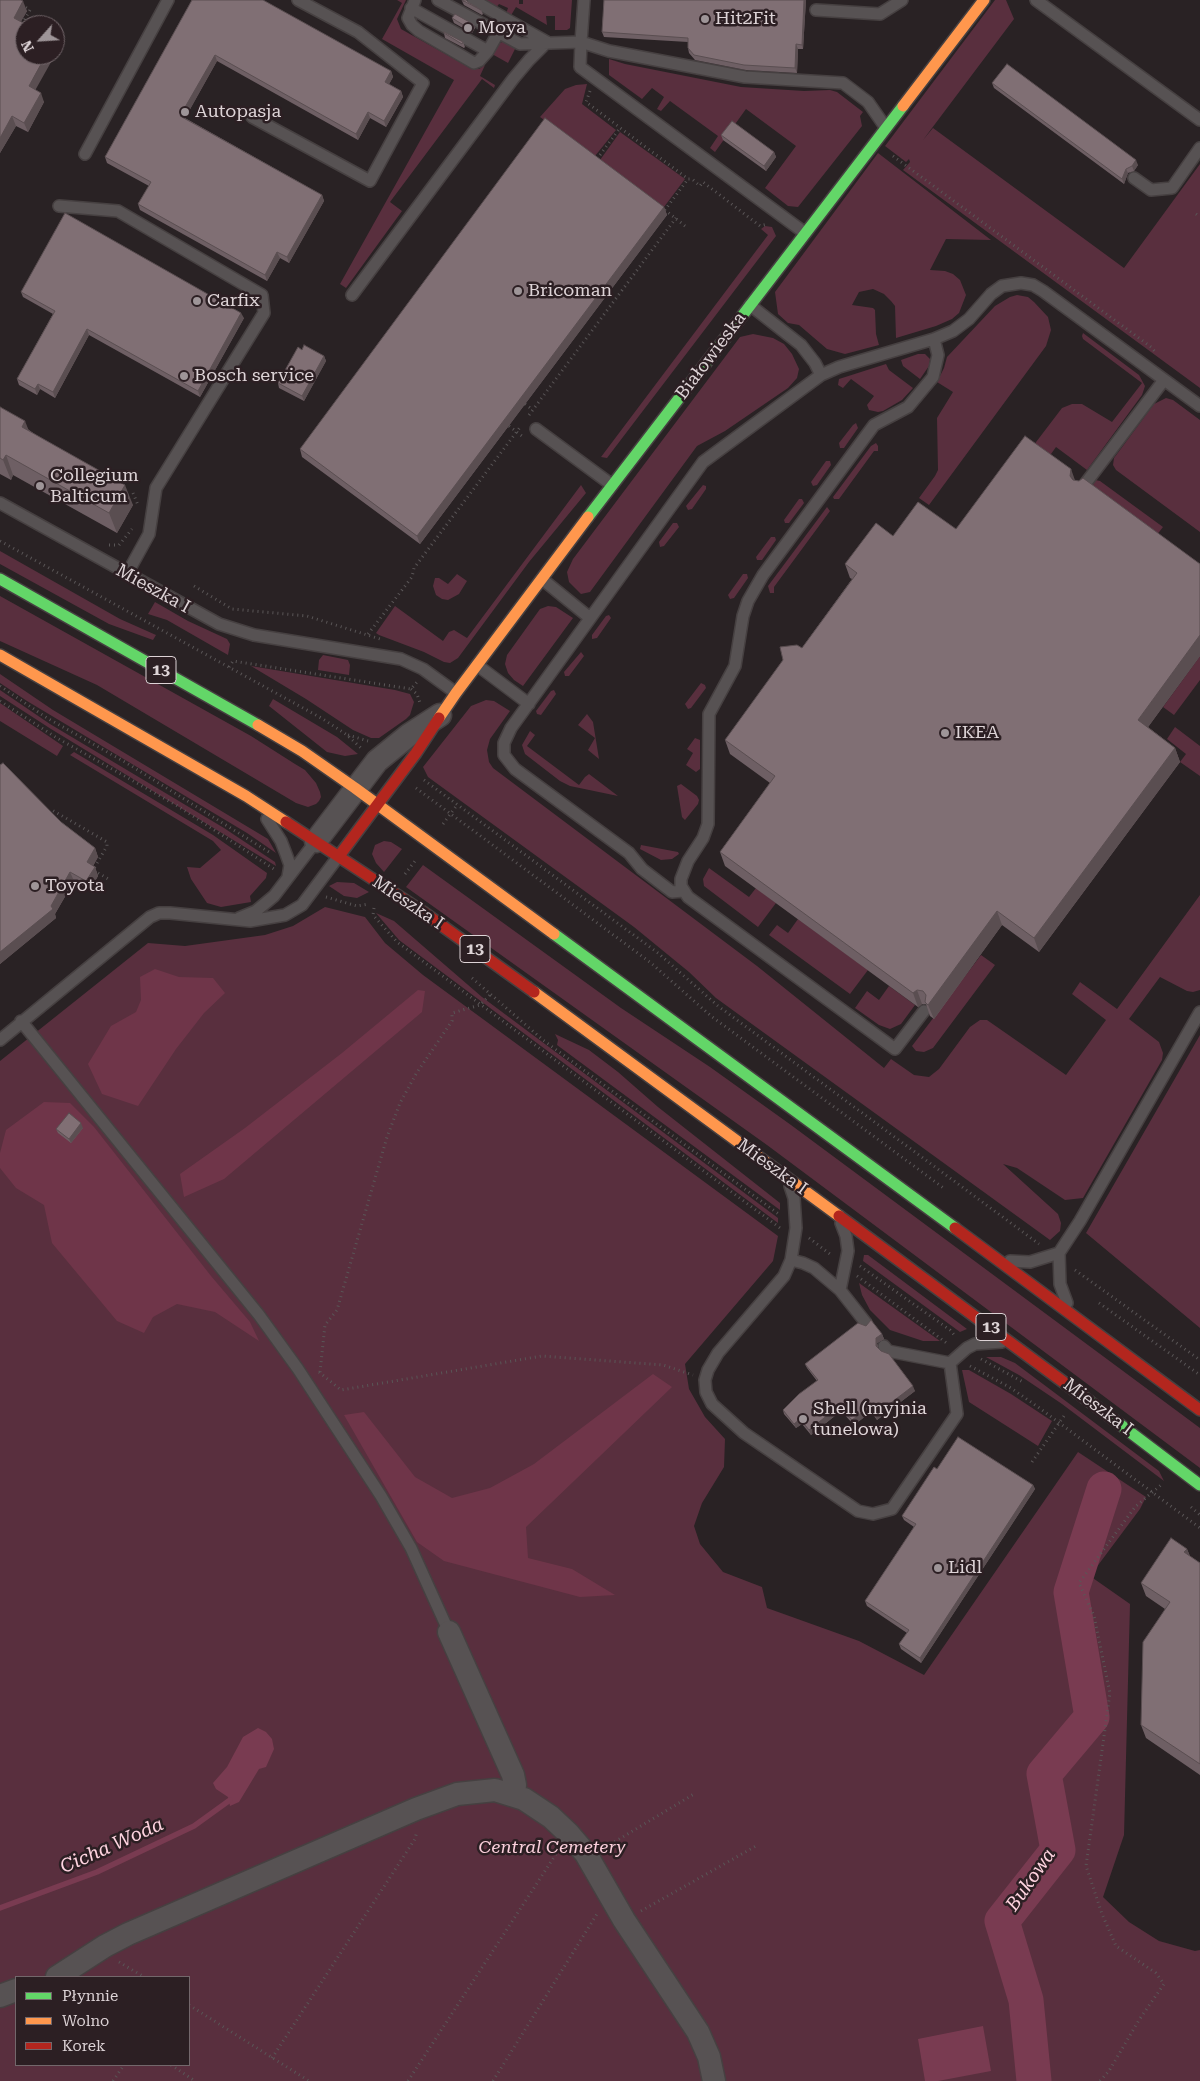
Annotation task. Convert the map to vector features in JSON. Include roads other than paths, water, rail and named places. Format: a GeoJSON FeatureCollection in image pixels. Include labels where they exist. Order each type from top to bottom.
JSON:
{"type":"FeatureCollection","features":[{"type":"Feature","properties":{"kind":"main road","name":"Białowieska"},"geometry":{"type":"LineString","coordinates":[[378,804],[416,753],[440,714],[612,485],[984,0]]}},
{"type":"Feature","properties":{"kind":"main road","name":"13"},"geometry":{"type":"LineString","coordinates":[[0,579],[252,721],[355,788],[1200,1410]]}},
{"type":"Feature","properties":{"kind":"main road","name":"Mieszka I"},"geometry":{"type":"LineString","coordinates":[[0,655],[246,796],[339,856],[487,958],[1014,1343],[1200,1485]]}},
{"type":"Feature","properties":{"kind":"main road"},"geometry":{"type":"LineString","coordinates":[[339,856],[378,804]]}},
{"type":"Feature","properties":{"kind":"street","name":"Białowieska"},"geometry":{"type":"LineString","coordinates":[[355,788],[386,753],[440,714]]}},
{"type":"Feature","properties":{"kind":"street"},"geometry":{"type":"LineString","coordinates":[[316,841],[355,788]]}},
{"type":"Feature","properties":{"kind":"street"},"geometry":{"type":"LineString","coordinates":[[449,1632],[510,1769],[515,1785],[514,1794]]}},
{"type":"Feature","properties":{"kind":"street"},"geometry":{"type":"LineString","coordinates":[[59,1976],[100,1949],[128,1934],[416,1809],[441,1799],[470,1791],[495,1790],[514,1794],[551,1817],[569,1834],[588,1858],[624,1920],[698,2032],[708,2057],[714,2081]]}},
{"type":"Feature","properties":{"kind":"street"},"geometry":{"type":"LineString","coordinates":[[0,1996],[15,1990]]}},
{"type":"Feature","properties":{"kind":"lane"},"geometry":{"type":"LineString","coordinates":[[85,154],[168,0]]}},
{"type":"Feature","properties":{"kind":"lane"},"geometry":{"type":"LineString","coordinates":[[252,117],[370,181],[423,84],[358,32],[298,0]]}},
{"type":"Feature","properties":{"kind":"lane"},"geometry":{"type":"LineString","coordinates":[[438,0],[520,44],[581,42],[633,56],[745,78],[843,83],[868,102],[886,128]]}},
{"type":"Feature","properties":{"kind":"lane"},"geometry":{"type":"LineString","coordinates":[[473,0],[547,42]]}},
{"type":"Feature","properties":{"kind":"lane"},"geometry":{"type":"LineString","coordinates":[[584,0],[580,66],[805,233]]}},
{"type":"Feature","properties":{"kind":"lane"},"geometry":{"type":"LineString","coordinates":[[816,10],[880,14],[902,0]]}},
{"type":"Feature","properties":{"kind":"lane"},"geometry":{"type":"LineString","coordinates":[[1036,0],[1200,120]]}},
{"type":"Feature","properties":{"kind":"lane"},"geometry":{"type":"LineString","coordinates":[[488,51],[413,4],[408,18],[412,25],[474,63],[480,61],[488,51],[506,19]]}},
{"type":"Feature","properties":{"kind":"lane"},"geometry":{"type":"LineString","coordinates":[[352,295],[513,79],[547,42]]}},
{"type":"Feature","properties":{"kind":"lane"},"geometry":{"type":"LineString","coordinates":[[1134,178],[1151,190],[1172,188],[1200,148]]}},
{"type":"Feature","properties":{"kind":"lane"},"geometry":{"type":"LineString","coordinates":[[59,206],[118,211],[262,295],[264,313],[156,488],[149,534],[127,574]]}},
{"type":"Feature","properties":{"kind":"lane"},"geometry":{"type":"LineString","coordinates":[[683,891],[672,892],[642,869],[629,853],[515,769],[504,756],[506,738],[528,704],[702,462],[821,375],[839,367],[934,339],[958,328],[969,319],[991,294],[1002,286],[1021,283],[1033,285],[1043,291],[1200,406]]}},
{"type":"Feature","properties":{"kind":"lane"},"geometry":{"type":"LineString","coordinates":[[750,304],[801,345],[815,363],[821,375]]}},
{"type":"Feature","properties":{"kind":"lane"},"geometry":{"type":"LineString","coordinates":[[924,1011],[896,1049],[688,897],[683,891],[681,878],[683,871],[704,838],[708,824],[709,714],[735,666],[748,601],[763,575],[874,425],[908,406],[933,377],[938,362],[934,339]]}},
{"type":"Feature","properties":{"kind":"lane"},"geometry":{"type":"LineString","coordinates":[[1082,488],[1164,380]]}},
{"type":"Feature","properties":{"kind":"lane"},"geometry":{"type":"LineString","coordinates":[[536,429],[612,485]]}},
{"type":"Feature","properties":{"kind":"lane","name":"Mieszka I"},"geometry":{"type":"LineString","coordinates":[[0,503],[199,614],[237,631],[401,660],[423,669],[456,693]]}},
{"type":"Feature","properties":{"kind":"lane"},"geometry":{"type":"LineString","coordinates":[[542,579],[590,618]]}},
{"type":"Feature","properties":{"kind":"lane"},"geometry":{"type":"LineString","coordinates":[[477,665],[528,704]]}},
{"type":"Feature","properties":{"kind":"lane","name":"Mieszka I"},"geometry":{"type":"LineString","coordinates":[[246,796],[266,817],[281,841],[290,865],[283,874]]}},
{"type":"Feature","properties":{"kind":"lane"},"geometry":{"type":"LineString","coordinates":[[232,919],[249,915],[261,908],[274,896],[283,874],[316,841]]}},
{"type":"Feature","properties":{"kind":"lane"},"geometry":{"type":"LineString","coordinates":[[0,1040],[150,917],[159,913],[250,921],[275,918],[293,911],[302,905],[339,856]]}},
{"type":"Feature","properties":{"kind":"lane"},"geometry":{"type":"LineString","coordinates":[[1072,1314],[1060,1284],[1057,1255],[1080,1221],[1200,1012]]}},
{"type":"Feature","properties":{"kind":"lane"},"geometry":{"type":"LineString","coordinates":[[21,1022],[259,1315],[298,1369],[381,1496],[411,1548],[449,1632]]}},
{"type":"Feature","properties":{"kind":"lane"},"geometry":{"type":"LineString","coordinates":[[780,1172],[791,1188],[794,1198],[796,1234],[791,1260],[784,1276],[718,1352],[708,1370],[705,1380],[706,1392],[712,1404],[744,1433],[858,1511],[873,1514],[892,1509],[957,1414],[950,1364]]}},
{"type":"Feature","properties":{"kind":"lane"},"geometry":{"type":"LineString","coordinates":[[836,1213],[846,1236],[848,1251],[840,1290]]}},
{"type":"Feature","properties":{"kind":"lane"},"geometry":{"type":"LineString","coordinates":[[996,1258],[1030,1262],[1057,1255]]}},
{"type":"Feature","properties":{"kind":"lane"},"geometry":{"type":"LineString","coordinates":[[791,1260],[814,1268],[840,1290],[866,1323]]}},
{"type":"Feature","properties":{"kind":"lane"},"geometry":{"type":"LineString","coordinates":[[950,1364],[967,1348],[975,1344],[999,1341],[1014,1343]]}},
{"type":"Feature","properties":{"kind":"lane"},"geometry":{"type":"LineString","coordinates":[[884,1346],[888,1351],[950,1364]]}},
{"type":"Feature","properties":{"kind":"waterway","name":"Bukowa"},"geometry":{"type":"LineString","coordinates":[[1034,2081],[1026,2000],[1002,1921],[1058,1850],[1044,1774],[1092,1717],[1071,1592],[1104,1489]]}},
{"type":"Feature","properties":{"kind":"waterway","name":"Cicha Woda"},"geometry":{"type":"LineString","coordinates":[[0,1908],[97,1872],[194,1826],[230,1800]]}},
{"type":"Feature","properties":{"kind":"place","name":"Hit2Fit"},"geometry":{"type":"Point","coordinates":[705,19]}},
{"type":"Feature","properties":{"kind":"place","name":"Moya"},"geometry":{"type":"Point","coordinates":[468,28]}},
{"type":"Feature","properties":{"kind":"place","name":"Autopasja"},"geometry":{"type":"Point","coordinates":[185,112]}},
{"type":"Feature","properties":{"kind":"place","name":"Bricoman"},"geometry":{"type":"Point","coordinates":[518,291]}},
{"type":"Feature","properties":{"kind":"place","name":"Carfix"},"geometry":{"type":"Point","coordinates":[197,301]}},
{"type":"Feature","properties":{"kind":"place","name":"Bosch service"},"geometry":{"type":"Point","coordinates":[184,376]}},
{"type":"Feature","properties":{"kind":"place","name":"Collegium Balticum"},"geometry":{"type":"Point","coordinates":[40,486]}},
{"type":"Feature","properties":{"kind":"place","name":"IKEA"},"geometry":{"type":"Point","coordinates":[945,733]}},
{"type":"Feature","properties":{"kind":"place","name":"Toyota"},"geometry":{"type":"Point","coordinates":[35,886]}},
{"type":"Feature","properties":{"kind":"place","name":"Shell (myjnia tunelowa)"},"geometry":{"type":"Point","coordinates":[803,1419]}},
{"type":"Feature","properties":{"kind":"place","name":"Lidl"},"geometry":{"type":"Point","coordinates":[938,1568]}},
{"type":"Feature","properties":{"kind":"park label","name":"Central Cemetery"},"geometry":{"type":"Point","coordinates":[552,1848]}}]}
